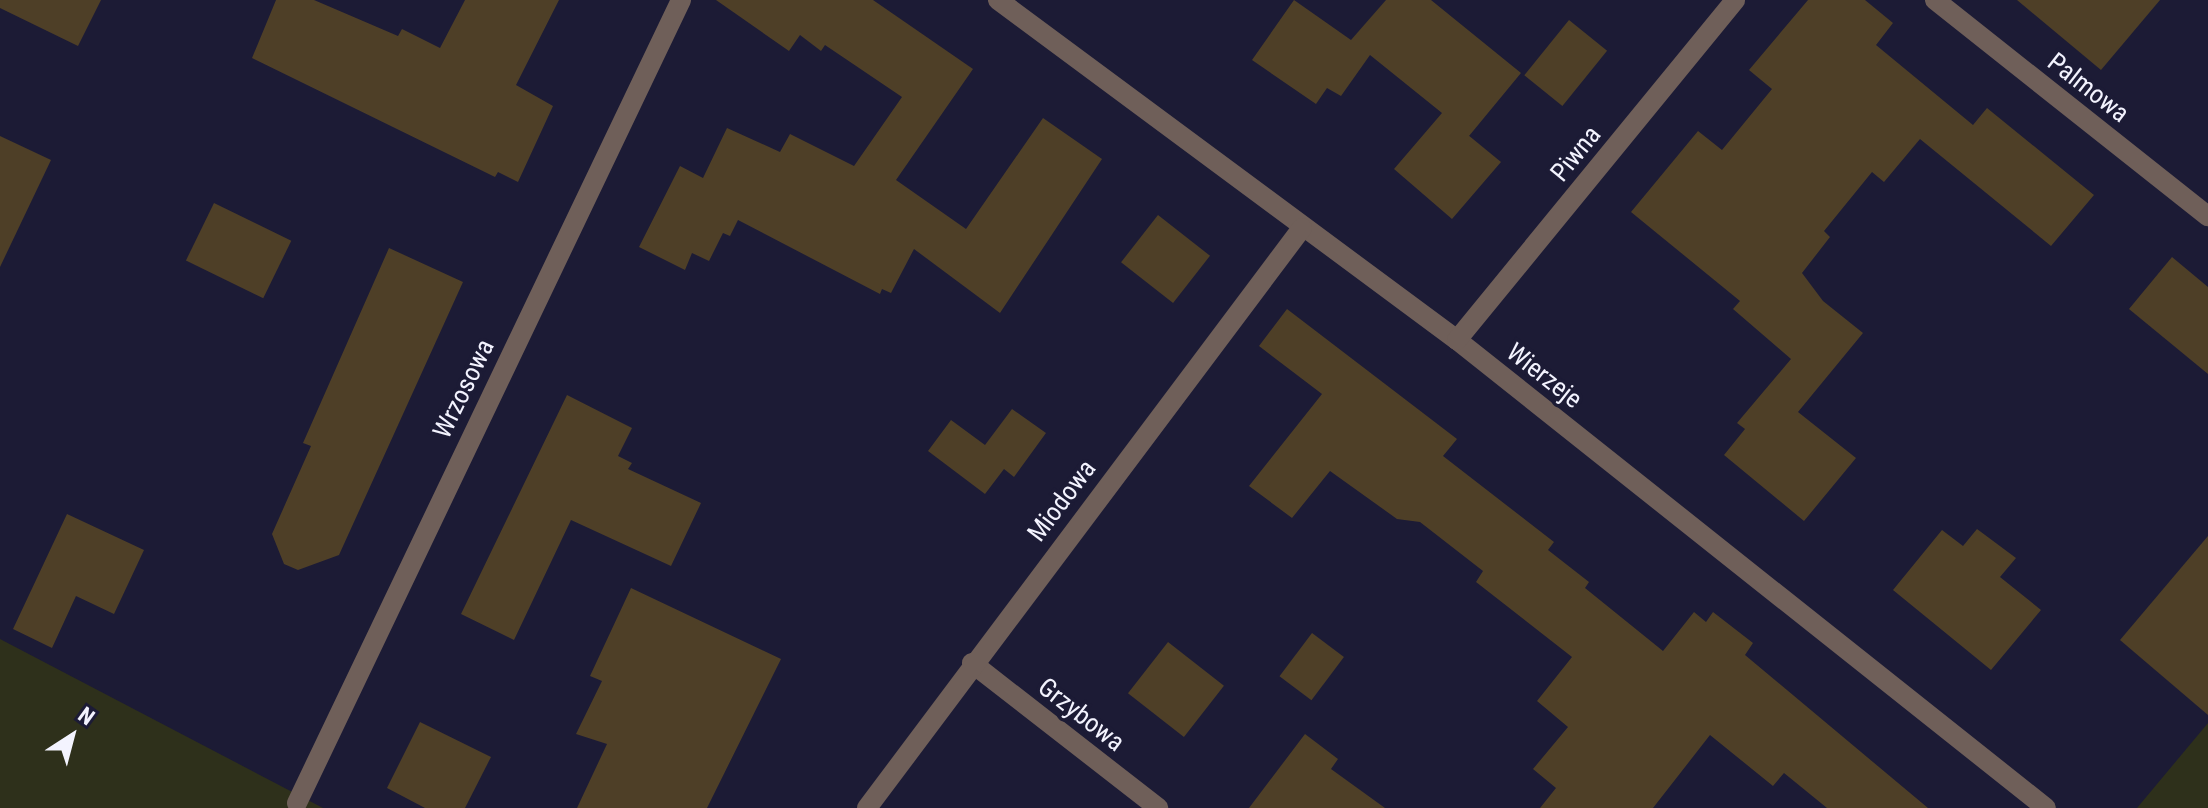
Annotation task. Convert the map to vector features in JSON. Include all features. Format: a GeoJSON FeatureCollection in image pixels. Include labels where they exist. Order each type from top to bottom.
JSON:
{"type":"FeatureCollection","features":[{"type":"Feature","properties":{"kind":"street","name":"Wrzosowa"},"geometry":{"type":"LineString","coordinates":[[297,803],[681,0]]}},
{"type":"Feature","properties":{"kind":"street","name":"Wierzeje"},"geometry":{"type":"LineString","coordinates":[[998,0],[1457,340],[2046,808]]}},
{"type":"Feature","properties":{"kind":"street","name":"Piwna"},"geometry":{"type":"LineString","coordinates":[[1457,340],[1735,0]]}},
{"type":"Feature","properties":{"kind":"street","name":"Palmowa"},"geometry":{"type":"LineString","coordinates":[[1935,0],[2208,216]]}},
{"type":"Feature","properties":{"kind":"street","name":"Miodowa"},"geometry":{"type":"LineString","coordinates":[[867,808],[972,663],[1302,228]]}},
{"type":"Feature","properties":{"kind":"street","name":"Grzybowa"},"geometry":{"type":"LineString","coordinates":[[972,663],[1158,808]]}},
{"type":"Feature","properties":{"kind":"green space"},"geometry":{"type":"Polygon","coordinates":[[[0,639],[323,808],[0,808],[0,639]]]}},
{"type":"Feature","properties":{"kind":"green space"},"geometry":{"type":"Polygon","coordinates":[[[2208,723],[2208,808],[2137,808],[2208,723]]]}},
{"type":"Feature","properties":{"kind":"building"},"geometry":{"type":"Polygon","coordinates":[[[0,0],[101,0],[78,46],[0,8],[0,0]]]}},
{"type":"Feature","properties":{"kind":"building"},"geometry":{"type":"Polygon","coordinates":[[[276,0],[314,0],[398,36],[402,29],[440,48],[465,0],[559,0],[516,85],[553,106],[518,182],[498,172],[495,177],[252,58],[276,0]]]}},
{"type":"Feature","properties":{"kind":"building"},"geometry":{"type":"Polygon","coordinates":[[[716,0],[873,0],[973,69],[896,180],[966,229],[1043,118],[1102,159],[1000,313],[914,249],[891,293],[882,289],[880,294],[738,220],[730,236],[723,233],[709,261],[692,253],[685,270],[639,247],[680,166],[703,178],[727,128],[780,152],[790,134],[854,166],[902,97],[825,45],[821,51],[800,35],[789,51],[716,0]]]}},
{"type":"Feature","properties":{"kind":"building"},"geometry":{"type":"Polygon","coordinates":[[[1294,0],[1351,40],[1386,0],[1431,0],[1521,73],[1469,136],[1501,162],[1452,219],[1394,169],[1442,113],[1370,55],[1341,96],[1327,88],[1316,104],[1252,60],[1294,0]]]}},
{"type":"Feature","properties":{"kind":"building"},"geometry":{"type":"Polygon","coordinates":[[[1808,0],[1865,0],[1893,23],[1876,45],[1973,125],[1987,108],[2094,195],[2051,246],[1920,139],[1884,182],[1872,172],[1824,231],[1830,237],[1802,273],[1823,301],[1863,333],[1798,412],[1856,458],[1804,521],[1724,455],[1745,429],[1737,423],[1791,359],[1733,309],[1740,301],[1631,212],[1698,131],[1722,150],[1772,89],[1749,70],[1808,0]]]}},
{"type":"Feature","properties":{"kind":"building"},"geometry":{"type":"Polygon","coordinates":[[[2017,0],[2160,0],[2101,70],[2017,0]]]}},
{"type":"Feature","properties":{"kind":"building"},"geometry":{"type":"Polygon","coordinates":[[[1569,20],[1607,51],[1562,106],[1524,75],[1569,20]]]}},
{"type":"Feature","properties":{"kind":"building"},"geometry":{"type":"Polygon","coordinates":[[[0,136],[51,160],[0,267],[0,136]]]}},
{"type":"Feature","properties":{"kind":"building"},"geometry":{"type":"Polygon","coordinates":[[[214,203],[291,241],[263,298],[186,261],[214,203]]]}},
{"type":"Feature","properties":{"kind":"building"},"geometry":{"type":"Polygon","coordinates":[[[1158,215],[1210,256],[1173,303],[1121,262],[1158,215]]]}},
{"type":"Feature","properties":{"kind":"building"},"geometry":{"type":"Polygon","coordinates":[[[389,248],[463,282],[339,555],[298,570],[284,564],[272,534],[311,446],[303,443],[389,248]]]}},
{"type":"Feature","properties":{"kind":"building"},"geometry":{"type":"Polygon","coordinates":[[[2172,257],[2208,287],[2208,374],[2129,309],[2172,257]]]}},
{"type":"Feature","properties":{"kind":"building"},"geometry":{"type":"Polygon","coordinates":[[[1287,309],[1457,439],[1443,456],[1554,542],[1548,550],[1589,582],[1585,588],[1663,651],[1694,612],[1706,622],[1713,612],[1753,643],[1745,655],[1928,808],[1827,808],[1784,773],[1773,786],[1710,735],[1653,808],[1540,808],[1556,788],[1533,769],[1568,727],[1537,701],[1572,657],[1476,582],[1483,571],[1420,522],[1397,519],[1330,471],[1292,518],[1249,486],[1322,394],[1259,346],[1287,309]]]}},
{"type":"Feature","properties":{"kind":"building"},"geometry":{"type":"Polygon","coordinates":[[[567,395],[632,428],[618,456],[632,463],[628,469],[701,503],[671,566],[571,520],[514,640],[461,614],[567,395]]]}},
{"type":"Feature","properties":{"kind":"building"},"geometry":{"type":"Polygon","coordinates":[[[1012,409],[1046,433],[1014,477],[1004,469],[985,494],[928,451],[951,420],[985,445],[1012,409]]]}},
{"type":"Feature","properties":{"kind":"building"},"geometry":{"type":"Polygon","coordinates":[[[67,514],[144,550],[114,614],[76,596],[52,648],[13,629],[67,514]]]}},
{"type":"Feature","properties":{"kind":"building"},"geometry":{"type":"Polygon","coordinates":[[[1977,529],[2016,558],[2000,577],[2041,610],[1991,670],[1893,590],[1942,530],[1963,546],[1977,529]]]}},
{"type":"Feature","properties":{"kind":"building"},"geometry":{"type":"Polygon","coordinates":[[[2208,536],[2208,715],[2120,640],[2208,536]]]}},
{"type":"Feature","properties":{"kind":"building"},"geometry":{"type":"Polygon","coordinates":[[[631,588],[781,659],[707,808],[577,808],[607,744],[576,734],[602,681],[590,676],[631,588]]]}},
{"type":"Feature","properties":{"kind":"building"},"geometry":{"type":"Polygon","coordinates":[[[1312,633],[1344,657],[1311,700],[1280,676],[1312,633]]]}},
{"type":"Feature","properties":{"kind":"building"},"geometry":{"type":"Polygon","coordinates":[[[1168,642],[1224,686],[1184,737],[1128,693],[1168,642]]]}},
{"type":"Feature","properties":{"kind":"building"},"geometry":{"type":"Polygon","coordinates":[[[420,722],[491,757],[465,808],[425,808],[387,788],[420,722]]]}},
{"type":"Feature","properties":{"kind":"building"},"geometry":{"type":"Polygon","coordinates":[[[1305,734],[1338,759],[1331,769],[1385,808],[1249,808],[1305,734]]]}}]}
